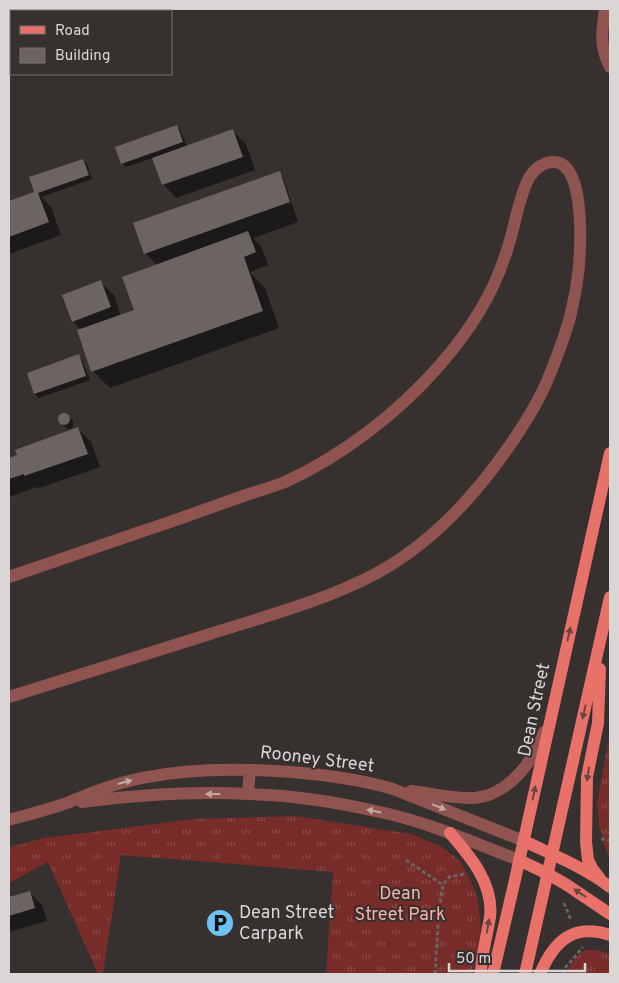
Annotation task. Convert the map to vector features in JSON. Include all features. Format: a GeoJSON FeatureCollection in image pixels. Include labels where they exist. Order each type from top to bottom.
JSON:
{"type":"FeatureCollection","features":[{"type":"Feature","properties":{"kind":"main road","name":"Dean Street"},"geometry":{"type":"LineString","coordinates":[[493,974],[610,453]]}},
{"type":"Feature","properties":{"kind":"main road"},"geometry":{"type":"LineString","coordinates":[[525,974],[610,596]]}},
{"type":"Feature","properties":{"kind":"main road"},"geometry":{"type":"LineString","coordinates":[[601,639],[598,723],[587,777],[586,832],[588,860],[592,868],[606,884]]}},
{"type":"Feature","properties":{"kind":"main road"},"geometry":{"type":"LineString","coordinates":[[450,833],[463,848],[481,875],[490,896],[490,915],[481,963],[481,974]]}},
{"type":"Feature","properties":{"kind":"main road","name":"Rooney Street"},"geometry":{"type":"LineString","coordinates":[[524,841],[573,864],[606,884]]}},
{"type":"Feature","properties":{"kind":"main road","name":"Rooney Street"},"geometry":{"type":"LineString","coordinates":[[519,860],[571,887],[610,914]]}},
{"type":"Feature","properties":{"kind":"main road"},"geometry":{"type":"LineString","coordinates":[[540,974],[555,948],[567,937],[587,931],[610,935]]}},
{"type":"Feature","properties":{"kind":"street"},"geometry":{"type":"LineString","coordinates":[[605,9],[601,36],[602,48],[610,67]]}},
{"type":"Feature","properties":{"kind":"street"},"geometry":{"type":"LineString","coordinates":[[9,578],[284,482],[334,456],[370,430],[408,398],[440,365],[470,328],[493,288],[506,254],[523,191],[530,176],[536,168],[545,164],[555,162],[566,166],[575,183],[579,202],[580,252],[577,282],[560,350],[545,387],[527,420],[501,458],[446,523],[413,550],[379,572],[334,593],[286,610],[9,697]]}},
{"type":"Feature","properties":{"kind":"street"},"geometry":{"type":"LineString","coordinates":[[393,789],[467,798],[486,796],[496,792],[512,780],[532,757],[542,738],[552,711]]}},
{"type":"Feature","properties":{"kind":"street","name":"Rooney Street"},"geometry":{"type":"LineString","coordinates":[[9,820],[62,804],[123,782],[150,776],[214,770],[250,770],[353,779],[393,789],[524,841]]}},
{"type":"Feature","properties":{"kind":"street"},"geometry":{"type":"LineString","coordinates":[[248,794],[250,770]]}},
{"type":"Feature","properties":{"kind":"street","name":"Rooney Street"},"geometry":{"type":"LineString","coordinates":[[62,804],[133,796],[202,794],[248,794],[324,801],[380,812],[450,833],[519,860]]}},
{"type":"Feature","properties":{"kind":"path"},"geometry":{"type":"LineString","coordinates":[[406,860],[443,885]]}},
{"type":"Feature","properties":{"kind":"path"},"geometry":{"type":"LineString","coordinates":[[435,974],[439,911],[443,885],[449,877],[468,873]]}},
{"type":"Feature","properties":{"kind":"path"},"geometry":{"type":"LineString","coordinates":[[564,903],[572,923]]}},
{"type":"Feature","properties":{"kind":"path"},"geometry":{"type":"LineString","coordinates":[[563,974],[565,968],[583,948]]}},
{"type":"Feature","properties":{"kind":"green space"},"geometry":{"type":"Polygon","coordinates":[[[610,732],[610,858],[606,851],[599,826],[597,804],[610,732]]]}},
{"type":"Feature","properties":{"kind":"green space","name":"Dean Street Park"},"geometry":{"type":"Polygon","coordinates":[[[295,816],[411,834],[442,847],[460,861],[478,899],[481,929],[472,974],[326,974],[333,872],[121,855],[103,974],[98,974],[48,862],[9,883],[9,847],[45,838],[194,819],[295,816]]]}},
{"type":"Feature","properties":{"kind":"green space"},"geometry":{"type":"Polygon","coordinates":[[[592,950],[602,951],[610,955],[610,974],[567,974],[571,964],[578,955],[592,950]]]}},
{"type":"Feature","properties":{"kind":"building"},"geometry":{"type":"Polygon","coordinates":[[[177,125],[183,142],[121,164],[115,147],[177,125]]]}},
{"type":"Feature","properties":{"kind":"building"},"geometry":{"type":"Polygon","coordinates":[[[233,129],[243,157],[162,185],[152,158],[233,129]]]}},
{"type":"Feature","properties":{"kind":"building"},"geometry":{"type":"Polygon","coordinates":[[[83,159],[89,175],[38,193],[49,222],[9,237],[9,201],[34,192],[29,177],[83,159]]]}},
{"type":"Feature","properties":{"kind":"building"},"geometry":{"type":"Polygon","coordinates":[[[280,171],[290,202],[144,254],[133,223],[280,171]]]}},
{"type":"Feature","properties":{"kind":"building"},"geometry":{"type":"Polygon","coordinates":[[[248,231],[256,252],[244,257],[263,311],[91,372],[77,330],[134,310],[122,277],[248,231]]]}},
{"type":"Feature","properties":{"kind":"building"},"geometry":{"type":"Polygon","coordinates":[[[101,280],[111,307],[72,322],[62,295],[101,280]]]}},
{"type":"Feature","properties":{"kind":"building"},"geometry":{"type":"Polygon","coordinates":[[[79,354],[86,376],[34,394],[27,373],[79,354]]]}},
{"type":"Feature","properties":{"kind":"building"},"geometry":{"type":"Polygon","coordinates":[[[66,413],[69,414],[69,424],[62,425],[59,424],[58,417],[59,414],[66,413]]]}},
{"type":"Feature","properties":{"kind":"building"},"geometry":{"type":"Polygon","coordinates":[[[78,427],[88,454],[24,476],[24,474],[9,479],[9,458],[17,455],[15,450],[78,427]]]}},
{"type":"Feature","properties":{"kind":"building"},"geometry":{"type":"Polygon","coordinates":[[[30,891],[35,908],[9,916],[9,897],[30,891]]]}},
{"type":"Feature","properties":{"kind":"place","name":"Dean Street Carpark"},"geometry":{"type":"Point","coordinates":[220,923]}}]}
